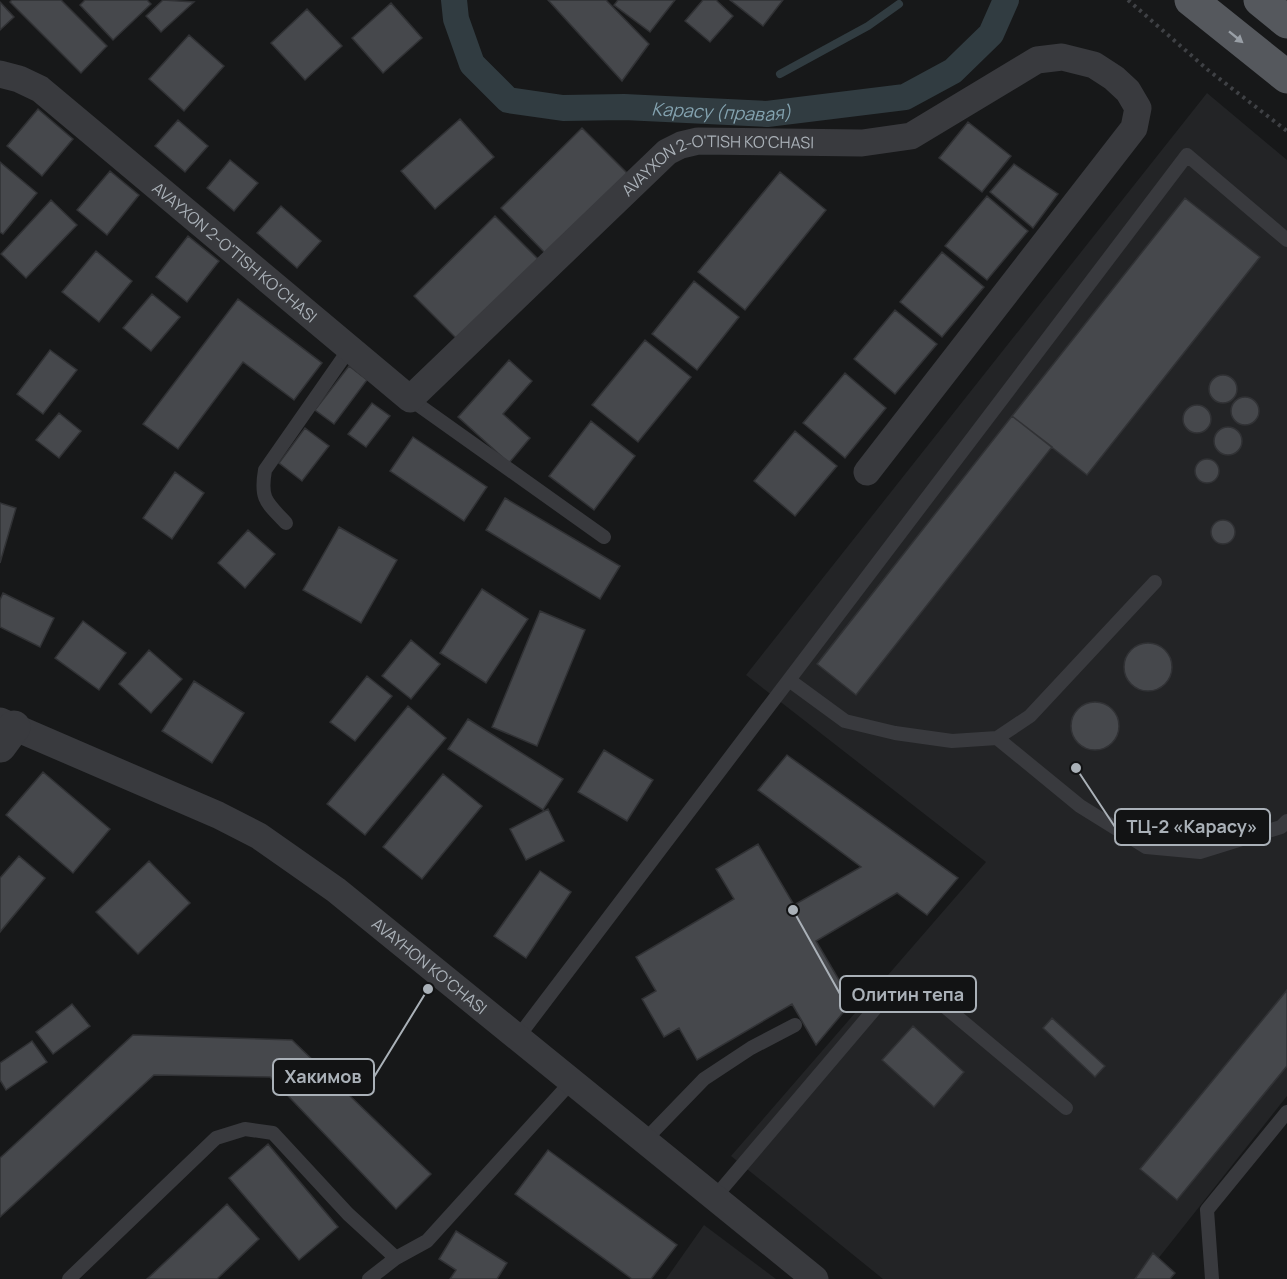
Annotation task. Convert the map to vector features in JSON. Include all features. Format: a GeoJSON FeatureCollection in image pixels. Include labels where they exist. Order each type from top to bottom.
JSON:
{"type":"FeatureCollection","features":[{"type":"Feature","properties":{"kind":"main road"},"geometry":{"type":"LineString","coordinates":[[1191,0],[1287,77]]}},
{"type":"Feature","properties":{"kind":"main road"},"geometry":{"type":"LineString","coordinates":[[1260,0],[1287,22]]}},
{"type":"Feature","properties":{"kind":"street","name":"AVAYXON 2-O'TISH KO'CHASI"},"geometry":{"type":"LineString","coordinates":[[0,74],[19,79],[40,89],[410,399],[667,152],[681,145],[698,141],[862,143],[911,136],[1037,60],[1062,57],[1094,65],[1128,91],[1138,108],[1134,128],[867,472]]}},
{"type":"Feature","properties":{"kind":"street","name":"AVAYHON KO'CHASI"},"geometry":{"type":"LineString","coordinates":[[5,731],[177,796],[259,836],[336,890],[573,1080],[815,1279]]}},
{"type":"Feature","properties":{"kind":"lane"},"geometry":{"type":"LineString","coordinates":[[518,1037],[1187,155],[1287,240]]}},
{"type":"Feature","properties":{"kind":"lane"},"geometry":{"type":"LineString","coordinates":[[286,523],[269,506],[262,490],[265,470],[350,348]]}},
{"type":"Feature","properties":{"kind":"lane"},"geometry":{"type":"LineString","coordinates":[[410,399],[604,537]]}},
{"type":"Feature","properties":{"kind":"lane"},"geometry":{"type":"LineString","coordinates":[[789,680],[845,721],[895,733],[952,741],[997,738],[1030,716],[1155,582]]}},
{"type":"Feature","properties":{"kind":"lane"},"geometry":{"type":"LineString","coordinates":[[997,738],[1080,806],[1146,847],[1200,852],[1281,827],[1287,821]]}},
{"type":"Feature","properties":{"kind":"lane"},"geometry":{"type":"LineString","coordinates":[[715,1197],[879,1004],[901,989],[931,995],[1066,1108]]}},
{"type":"Feature","properties":{"kind":"lane"},"geometry":{"type":"LineString","coordinates":[[645,1140],[704,1079],[751,1048],[795,1025]]}},
{"type":"Feature","properties":{"kind":"lane"},"geometry":{"type":"LineString","coordinates":[[369,1279],[396,1258],[427,1241],[573,1080]]}},
{"type":"Feature","properties":{"kind":"lane"},"geometry":{"type":"LineString","coordinates":[[1212,1279],[1207,1210],[1287,1112]]}},
{"type":"Feature","properties":{"kind":"lane"},"geometry":{"type":"LineString","coordinates":[[69,1279],[216,1138],[245,1129],[273,1133],[348,1214],[396,1258]]}},
{"type":"Feature","properties":{"kind":"path"},"geometry":{"type":"LineString","coordinates":[[1128,0],[1208,70],[1287,131]]}},
{"type":"Feature","properties":{"kind":"shaded area"},"geometry":{"type":"Polygon","coordinates":[[[1207,93],[1287,160],[1287,1096],[1142,1279],[883,1279],[731,1156],[986,862],[746,675],[1207,93]]]}},
{"type":"Feature","properties":{"kind":"shaded area"},"geometry":{"type":"Polygon","coordinates":[[[704,1225],[776,1279],[666,1279],[704,1225]]]}},
{"type":"Feature","properties":{"kind":"building"},"geometry":{"type":"Polygon","coordinates":[[[12,0],[61,0],[107,46],[81,73],[10,2],[12,0]]]}},
{"type":"Feature","properties":{"kind":"building"},"geometry":{"type":"Polygon","coordinates":[[[85,0],[147,0],[151,4],[113,40],[80,5],[85,0]]]}},
{"type":"Feature","properties":{"kind":"building"},"geometry":{"type":"Polygon","coordinates":[[[163,0],[194,2],[161,32],[146,16],[163,0]]]}},
{"type":"Feature","properties":{"kind":"building"},"geometry":{"type":"Polygon","coordinates":[[[548,0],[606,0],[649,44],[622,81],[548,0]]]}},
{"type":"Feature","properties":{"kind":"building"},"geometry":{"type":"Polygon","coordinates":[[[618,0],[675,0],[650,32],[614,5],[618,0]]]}},
{"type":"Feature","properties":{"kind":"building"},"geometry":{"type":"Polygon","coordinates":[[[703,0],[716,0],[733,16],[710,42],[685,21],[703,0]]]}},
{"type":"Feature","properties":{"kind":"building"},"geometry":{"type":"Polygon","coordinates":[[[730,0],[783,0],[763,26],[730,0]]]}},
{"type":"Feature","properties":{"kind":"building"},"geometry":{"type":"Polygon","coordinates":[[[0,2],[14,17],[0,30],[0,2]]]}},
{"type":"Feature","properties":{"kind":"building"},"geometry":{"type":"Polygon","coordinates":[[[391,3],[422,38],[383,73],[352,38],[391,3]]]}},
{"type":"Feature","properties":{"kind":"building"},"geometry":{"type":"Polygon","coordinates":[[[307,9],[342,46],[305,80],[271,43],[307,9]]]}},
{"type":"Feature","properties":{"kind":"building"},"geometry":{"type":"Polygon","coordinates":[[[189,35],[224,66],[184,111],[149,79],[189,35]]]}},
{"type":"Feature","properties":{"kind":"building"},"geometry":{"type":"Polygon","coordinates":[[[38,109],[73,139],[42,176],[7,146],[38,109]]]}},
{"type":"Feature","properties":{"kind":"building"},"geometry":{"type":"Polygon","coordinates":[[[460,119],[494,157],[435,209],[401,171],[460,119]]]}},
{"type":"Feature","properties":{"kind":"building"},"geometry":{"type":"Polygon","coordinates":[[[178,120],[208,146],[185,172],[155,146],[178,120]]]}},
{"type":"Feature","properties":{"kind":"building"},"geometry":{"type":"Polygon","coordinates":[[[968,122],[1011,156],[982,192],[939,158],[968,122]]]}},
{"type":"Feature","properties":{"kind":"building"},"geometry":{"type":"Polygon","coordinates":[[[582,128],[628,174],[546,254],[501,208],[582,128]]]}},
{"type":"Feature","properties":{"kind":"building"},"geometry":{"type":"Polygon","coordinates":[[[230,160],[258,183],[234,211],[207,188],[230,160]]]}},
{"type":"Feature","properties":{"kind":"building"},"geometry":{"type":"Polygon","coordinates":[[[0,162],[37,193],[3,234],[0,232],[0,162]]]}},
{"type":"Feature","properties":{"kind":"building"},"geometry":{"type":"Polygon","coordinates":[[[1014,164],[1058,194],[1033,228],[990,192],[1014,164]]]}},
{"type":"Feature","properties":{"kind":"building"},"geometry":{"type":"Polygon","coordinates":[[[110,171],[139,195],[107,235],[77,210],[110,171]]]}},
{"type":"Feature","properties":{"kind":"building"},"geometry":{"type":"Polygon","coordinates":[[[780,172],[826,210],[745,310],[698,272],[780,172]]]}},
{"type":"Feature","properties":{"kind":"building"},"geometry":{"type":"Polygon","coordinates":[[[987,196],[1028,231],[987,280],[945,246],[987,196]]]}},
{"type":"Feature","properties":{"kind":"building"},"geometry":{"type":"Polygon","coordinates":[[[1185,198],[1260,257],[1087,475],[1012,416],[1185,198]]]}},
{"type":"Feature","properties":{"kind":"building"},"geometry":{"type":"Polygon","coordinates":[[[51,200],[77,225],[26,278],[1,254],[51,200]]]}},
{"type":"Feature","properties":{"kind":"building"},"geometry":{"type":"Polygon","coordinates":[[[281,206],[321,241],[297,268],[257,233],[281,206]]]}},
{"type":"Feature","properties":{"kind":"building"},"geometry":{"type":"Polygon","coordinates":[[[495,216],[541,262],[460,342],[414,296],[495,216]]]}},
{"type":"Feature","properties":{"kind":"building"},"geometry":{"type":"Polygon","coordinates":[[[188,236],[219,261],[187,302],[156,277],[188,236]]]}},
{"type":"Feature","properties":{"kind":"building"},"geometry":{"type":"Polygon","coordinates":[[[96,251],[132,281],[99,322],[62,292],[96,251]]]}},
{"type":"Feature","properties":{"kind":"building"},"geometry":{"type":"Polygon","coordinates":[[[942,252],[984,287],[942,337],[900,302],[942,252]]]}},
{"type":"Feature","properties":{"kind":"building"},"geometry":{"type":"Polygon","coordinates":[[[694,281],[739,317],[697,370],[652,334],[694,281]]]}},
{"type":"Feature","properties":{"kind":"building"},"geometry":{"type":"Polygon","coordinates":[[[152,294],[180,317],[151,351],[123,328],[152,294]]]}},
{"type":"Feature","properties":{"kind":"building"},"geometry":{"type":"Polygon","coordinates":[[[238,299],[322,363],[294,400],[243,362],[178,449],[143,424],[238,299]]]}},
{"type":"Feature","properties":{"kind":"building"},"geometry":{"type":"Polygon","coordinates":[[[895,310],[937,344],[895,394],[854,359],[895,310]]]}},
{"type":"Feature","properties":{"kind":"building"},"geometry":{"type":"Polygon","coordinates":[[[645,340],[691,377],[638,442],[592,405],[645,340]]]}},
{"type":"Feature","properties":{"kind":"building"},"geometry":{"type":"Polygon","coordinates":[[[50,350],[77,370],[43,414],[17,394],[50,350]]]}},
{"type":"Feature","properties":{"kind":"building"},"geometry":{"type":"Polygon","coordinates":[[[509,360],[532,381],[503,414],[530,438],[509,463],[458,417],[509,360]]]}},
{"type":"Feature","properties":{"kind":"building"},"geometry":{"type":"Polygon","coordinates":[[[349,366],[367,380],[334,424],[315,410],[349,366]]]}},
{"type":"Feature","properties":{"kind":"building"},"geometry":{"type":"Polygon","coordinates":[[[845,373],[886,408],[845,458],[803,423],[845,373]]]}},
{"type":"Feature","properties":{"kind":"building"},"geometry":{"type":"Polygon","coordinates":[[[1223,375],[1233,379],[1237,389],[1233,399],[1223,403],[1213,399],[1209,389],[1213,379],[1223,375]]]}},
{"type":"Feature","properties":{"kind":"building"},"geometry":{"type":"Polygon","coordinates":[[[1245,397],[1255,401],[1259,411],[1255,421],[1245,425],[1235,421],[1231,411],[1235,401],[1245,397]]]}},
{"type":"Feature","properties":{"kind":"building"},"geometry":{"type":"Polygon","coordinates":[[[372,403],[390,416],[366,447],[348,434],[372,403]]]}},
{"type":"Feature","properties":{"kind":"building"},"geometry":{"type":"Polygon","coordinates":[[[1197,405],[1207,409],[1211,419],[1207,429],[1197,433],[1187,429],[1183,419],[1187,409],[1197,405]]]}},
{"type":"Feature","properties":{"kind":"building"},"geometry":{"type":"Polygon","coordinates":[[[59,413],[81,431],[59,458],[36,440],[59,413]]]}},
{"type":"Feature","properties":{"kind":"building"},"geometry":{"type":"Polygon","coordinates":[[[1012,416],[1052,447],[856,695],[817,664],[1012,416]]]}},
{"type":"Feature","properties":{"kind":"building"},"geometry":{"type":"Polygon","coordinates":[[[591,421],[635,456],[594,510],[549,476],[591,421]]]}},
{"type":"Feature","properties":{"kind":"building"},"geometry":{"type":"Polygon","coordinates":[[[1228,427],[1238,431],[1242,441],[1238,451],[1228,455],[1218,451],[1214,441],[1218,431],[1228,427]]]}},
{"type":"Feature","properties":{"kind":"building"},"geometry":{"type":"Polygon","coordinates":[[[305,428],[329,446],[302,481],[279,463],[305,428]]]}},
{"type":"Feature","properties":{"kind":"building"},"geometry":{"type":"Polygon","coordinates":[[[795,431],[837,466],[795,516],[754,481],[795,431]]]}},
{"type":"Feature","properties":{"kind":"building"},"geometry":{"type":"Polygon","coordinates":[[[413,437],[487,487],[464,521],[390,471],[413,437]]]}},
{"type":"Feature","properties":{"kind":"building"},"geometry":{"type":"Polygon","coordinates":[[[1207,459],[1215,463],[1219,471],[1215,479],[1207,483],[1199,479],[1195,471],[1199,463],[1207,459]]]}},
{"type":"Feature","properties":{"kind":"building"},"geometry":{"type":"Polygon","coordinates":[[[175,472],[204,493],[172,539],[143,518],[175,472]]]}},
{"type":"Feature","properties":{"kind":"building"},"geometry":{"type":"Polygon","coordinates":[[[505,498],[620,566],[600,599],[486,530],[505,498]]]}},
{"type":"Feature","properties":{"kind":"building"},"geometry":{"type":"Polygon","coordinates":[[[0,503],[16,508],[0,563],[0,503]]]}},
{"type":"Feature","properties":{"kind":"building"},"geometry":{"type":"Polygon","coordinates":[[[1223,520],[1231,524],[1235,532],[1231,540],[1223,544],[1215,540],[1211,532],[1215,524],[1223,520]]]}},
{"type":"Feature","properties":{"kind":"building"},"geometry":{"type":"Polygon","coordinates":[[[339,527],[397,560],[361,623],[303,590],[339,527]]]}},
{"type":"Feature","properties":{"kind":"building"},"geometry":{"type":"Polygon","coordinates":[[[248,530],[275,554],[245,588],[218,563],[248,530]]]}},
{"type":"Feature","properties":{"kind":"building"},"geometry":{"type":"Polygon","coordinates":[[[482,589],[528,619],[486,683],[440,653],[482,589]]]}},
{"type":"Feature","properties":{"kind":"building"},"geometry":{"type":"Polygon","coordinates":[[[3,593],[54,618],[40,647],[0,627],[0,600],[3,593]]]}},
{"type":"Feature","properties":{"kind":"building"},"geometry":{"type":"Polygon","coordinates":[[[540,611],[585,630],[537,746],[492,727],[540,611]]]}},
{"type":"Feature","properties":{"kind":"building"},"geometry":{"type":"Polygon","coordinates":[[[83,621],[126,653],[99,690],[55,658],[83,621]]]}},
{"type":"Feature","properties":{"kind":"building"},"geometry":{"type":"Polygon","coordinates":[[[411,640],[440,664],[411,699],[382,676],[411,640]]]}},
{"type":"Feature","properties":{"kind":"building"},"geometry":{"type":"Polygon","coordinates":[[[1143,643],[1153,643],[1165,650],[1172,662],[1172,672],[1165,684],[1153,691],[1143,691],[1128,680],[1124,672],[1124,662],[1135,647],[1143,643]]]}},
{"type":"Feature","properties":{"kind":"building"},"geometry":{"type":"Polygon","coordinates":[[[149,650],[182,679],[151,713],[119,684],[149,650]]]}},
{"type":"Feature","properties":{"kind":"building"},"geometry":{"type":"Polygon","coordinates":[[[367,676],[392,696],[355,741],[330,722],[367,676]]]}},
{"type":"Feature","properties":{"kind":"building"},"geometry":{"type":"Polygon","coordinates":[[[194,681],[244,713],[212,763],[162,731],[194,681]]]}},
{"type":"Feature","properties":{"kind":"building"},"geometry":{"type":"Polygon","coordinates":[[[1090,702],[1100,702],[1112,709],[1119,721],[1119,731],[1112,743],[1100,750],[1090,750],[1075,739],[1071,731],[1071,721],[1082,706],[1090,702]]]}},
{"type":"Feature","properties":{"kind":"building"},"geometry":{"type":"Polygon","coordinates":[[[408,706],[446,738],[365,835],[327,804],[408,706]]]}},
{"type":"Feature","properties":{"kind":"building"},"geometry":{"type":"Polygon","coordinates":[[[468,719],[563,779],[543,810],[448,749],[468,719]]]}},
{"type":"Feature","properties":{"kind":"building"},"geometry":{"type":"Polygon","coordinates":[[[604,750],[653,780],[627,821],[578,792],[604,750]]]}},
{"type":"Feature","properties":{"kind":"building"},"geometry":{"type":"Polygon","coordinates":[[[787,755],[958,878],[927,915],[897,893],[816,941],[852,1002],[816,1045],[792,1004],[697,1060],[679,1028],[664,1037],[642,999],[656,991],[636,957],[734,899],[716,869],[758,844],[794,905],[861,867],[758,790],[787,755]]]}},
{"type":"Feature","properties":{"kind":"building"},"geometry":{"type":"Polygon","coordinates":[[[43,772],[110,829],[73,873],[6,815],[43,772]]]}},
{"type":"Feature","properties":{"kind":"building"},"geometry":{"type":"Polygon","coordinates":[[[443,774],[482,806],[422,879],[383,847],[443,774]]]}},
{"type":"Feature","properties":{"kind":"building"},"geometry":{"type":"Polygon","coordinates":[[[548,809],[564,841],[526,860],[510,829],[548,809]]]}},
{"type":"Feature","properties":{"kind":"building"},"geometry":{"type":"Polygon","coordinates":[[[19,856],[45,878],[0,932],[0,878],[19,856]]]}},
{"type":"Feature","properties":{"kind":"building"},"geometry":{"type":"Polygon","coordinates":[[[149,861],[190,903],[138,954],[96,912],[149,861]]]}},
{"type":"Feature","properties":{"kind":"building"},"geometry":{"type":"Polygon","coordinates":[[[540,871],[571,892],[526,958],[494,936],[540,871]]]}},
{"type":"Feature","properties":{"kind":"building"},"geometry":{"type":"Polygon","coordinates":[[[1287,990],[1287,1066],[1177,1200],[1140,1169],[1287,990]]]}},
{"type":"Feature","properties":{"kind":"building"},"geometry":{"type":"Polygon","coordinates":[[[72,1004],[90,1026],[53,1054],[36,1032],[72,1004]]]}},
{"type":"Feature","properties":{"kind":"building"},"geometry":{"type":"Polygon","coordinates":[[[1052,1018],[1105,1066],[1095,1077],[1043,1028],[1052,1018]]]}},
{"type":"Feature","properties":{"kind":"building"},"geometry":{"type":"Polygon","coordinates":[[[913,1026],[964,1072],[934,1107],[882,1060],[913,1026]]]}},
{"type":"Feature","properties":{"kind":"building"},"geometry":{"type":"Polygon","coordinates":[[[133,1035],[292,1040],[431,1174],[396,1209],[270,1077],[154,1075],[0,1217],[0,1158],[133,1035]]]}},
{"type":"Feature","properties":{"kind":"building"},"geometry":{"type":"Polygon","coordinates":[[[32,1041],[47,1062],[6,1090],[0,1080],[0,1063],[32,1041]]]}},
{"type":"Feature","properties":{"kind":"building"},"geometry":{"type":"Polygon","coordinates":[[[268,1144],[338,1227],[299,1260],[229,1178],[268,1144]]]}},
{"type":"Feature","properties":{"kind":"building"},"geometry":{"type":"Polygon","coordinates":[[[548,1150],[677,1245],[651,1279],[632,1279],[515,1194],[548,1150]]]}},
{"type":"Feature","properties":{"kind":"building"},"geometry":{"type":"Polygon","coordinates":[[[227,1204],[259,1239],[217,1279],[147,1279],[227,1204]]]}},
{"type":"Feature","properties":{"kind":"building"},"geometry":{"type":"Polygon","coordinates":[[[456,1231],[507,1263],[497,1279],[450,1279],[456,1270],[439,1259],[456,1231]]]}},
{"type":"Feature","properties":{"kind":"building"},"geometry":{"type":"Polygon","coordinates":[[[1153,1253],[1175,1273],[1170,1279],[1135,1279],[1153,1253]]]}},
{"type":"Feature","properties":{"kind":"waterway","name":"Карасу (правая)"},"geometry":{"type":"LineString","coordinates":[[454,0],[456,19],[472,64],[508,100],[563,108],[624,107],[767,114],[905,97],[953,71],[991,34],[1006,0]]}},
{"type":"Feature","properties":{"kind":"waterway"},"geometry":{"type":"LineString","coordinates":[[780,74],[868,26],[899,4]]}},
{"type":"Feature","properties":{"kind":"place","name":"ТЦ-2 «Карасу»"},"geometry":{"type":"Point","coordinates":[1076,768]}},
{"type":"Feature","properties":{"kind":"place","name":"Олитин тепа"},"geometry":{"type":"Point","coordinates":[793,910]}},
{"type":"Feature","properties":{"kind":"place","name":"Хакимов"},"geometry":{"type":"Point","coordinates":[428,989]}}]}
